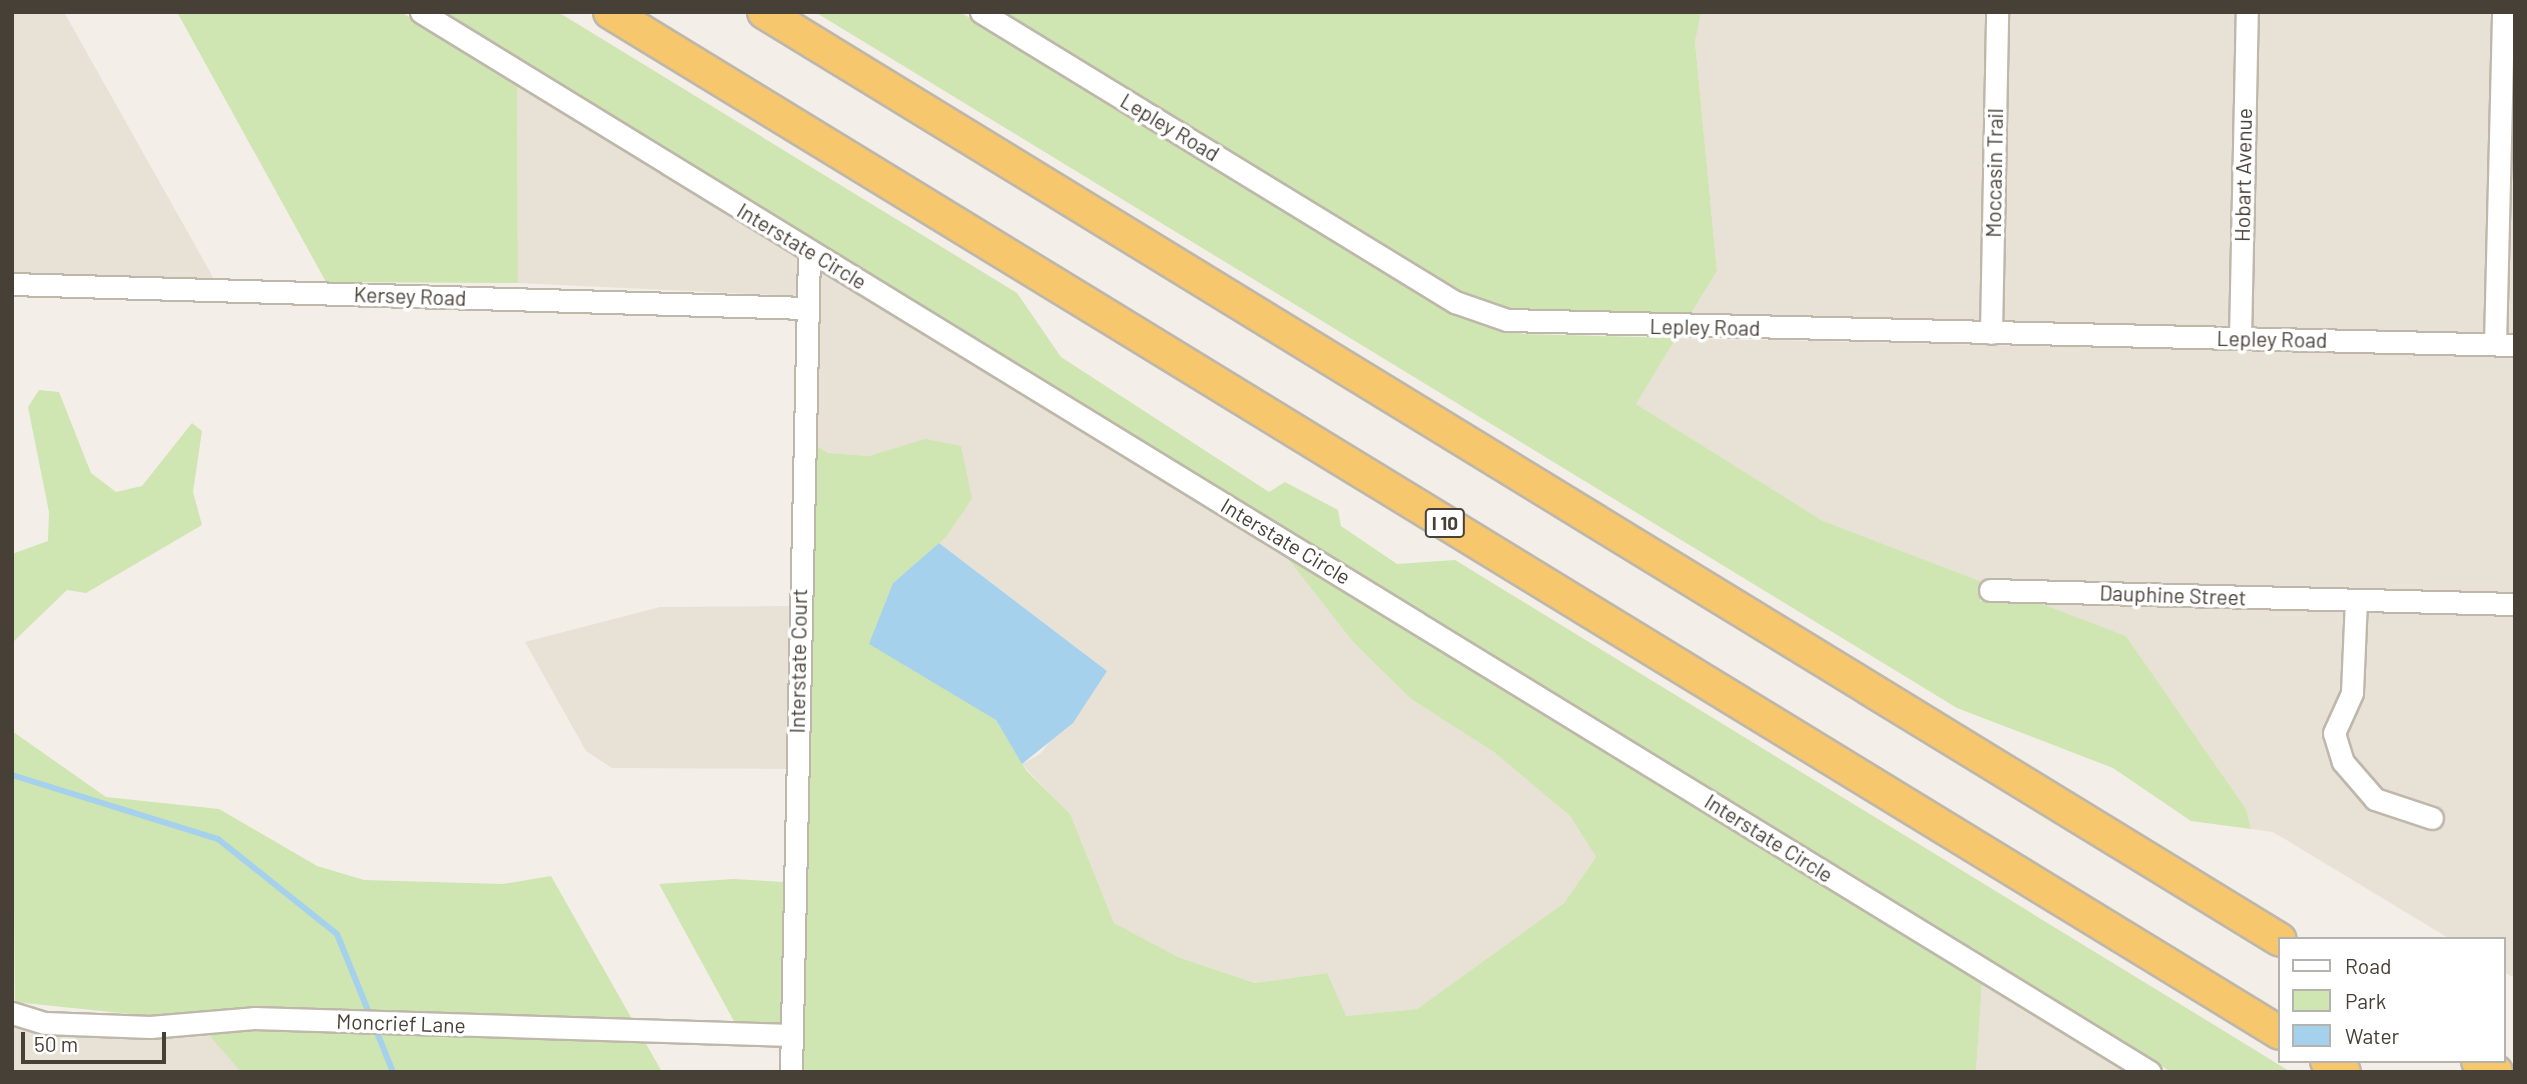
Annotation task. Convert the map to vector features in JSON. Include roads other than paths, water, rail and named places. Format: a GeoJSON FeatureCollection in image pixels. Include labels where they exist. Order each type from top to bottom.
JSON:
{"type":"FeatureCollection","features":[{"type":"Feature","properties":{"kind":"highway","name":"I 10"},"geometry":{"type":"LineString","coordinates":[[610,12],[2278,1032]]}},
{"type":"Feature","properties":{"kind":"highway"},"geometry":{"type":"LineString","coordinates":[[764,12],[2278,939]]}},
{"type":"Feature","properties":{"kind":"street","name":"Interstate Circle"},"geometry":{"type":"LineString","coordinates":[[421,12],[2150,1072]]}},
{"type":"Feature","properties":{"kind":"street","name":"Lepley Road"},"geometry":{"type":"LineString","coordinates":[[981,12],[1444,295],[1489,316],[1525,323],[2505,345]]}},
{"type":"Feature","properties":{"kind":"street","name":"Moccasin Trail"},"geometry":{"type":"LineString","coordinates":[[1991,333],[1997,12]]}},
{"type":"Feature","properties":{"kind":"street","name":"Hobart Avenue"},"geometry":{"type":"LineString","coordinates":[[2239,338],[2248,12]]}},
{"type":"Feature","properties":{"kind":"street"},"geometry":{"type":"LineString","coordinates":[[2503,12],[2505,345]]}},
{"type":"Feature","properties":{"kind":"street","name":"Interstate Court"},"geometry":{"type":"LineString","coordinates":[[791,1072],[809,251]]}},
{"type":"Feature","properties":{"kind":"street","name":"Kersey Road"},"geometry":{"type":"LineString","coordinates":[[12,284],[807,308]]}},
{"type":"Feature","properties":{"kind":"street","name":"Dauphine Street"},"geometry":{"type":"LineString","coordinates":[[1990,590],[2515,604]]}},
{"type":"Feature","properties":{"kind":"street"},"geometry":{"type":"LineString","coordinates":[[2356,600],[2352,693],[2334,733],[2359,785],[2375,799],[2432,818]]}},
{"type":"Feature","properties":{"kind":"street","name":"Moncrief Lane"},"geometry":{"type":"LineString","coordinates":[[12,1013],[45,1023],[149,1027],[254,1018],[791,1035]]}},
{"type":"Feature","properties":{"kind":"water"},"geometry":{"type":"Polygon","coordinates":[[[939,543],[1107,671],[1073,723],[1022,764],[996,720],[869,644],[893,583],[939,543]]]}},
{"type":"Feature","properties":{"kind":"waterway"},"geometry":{"type":"LineString","coordinates":[[12,775],[218,839],[337,934],[393,1072]]}}]}
